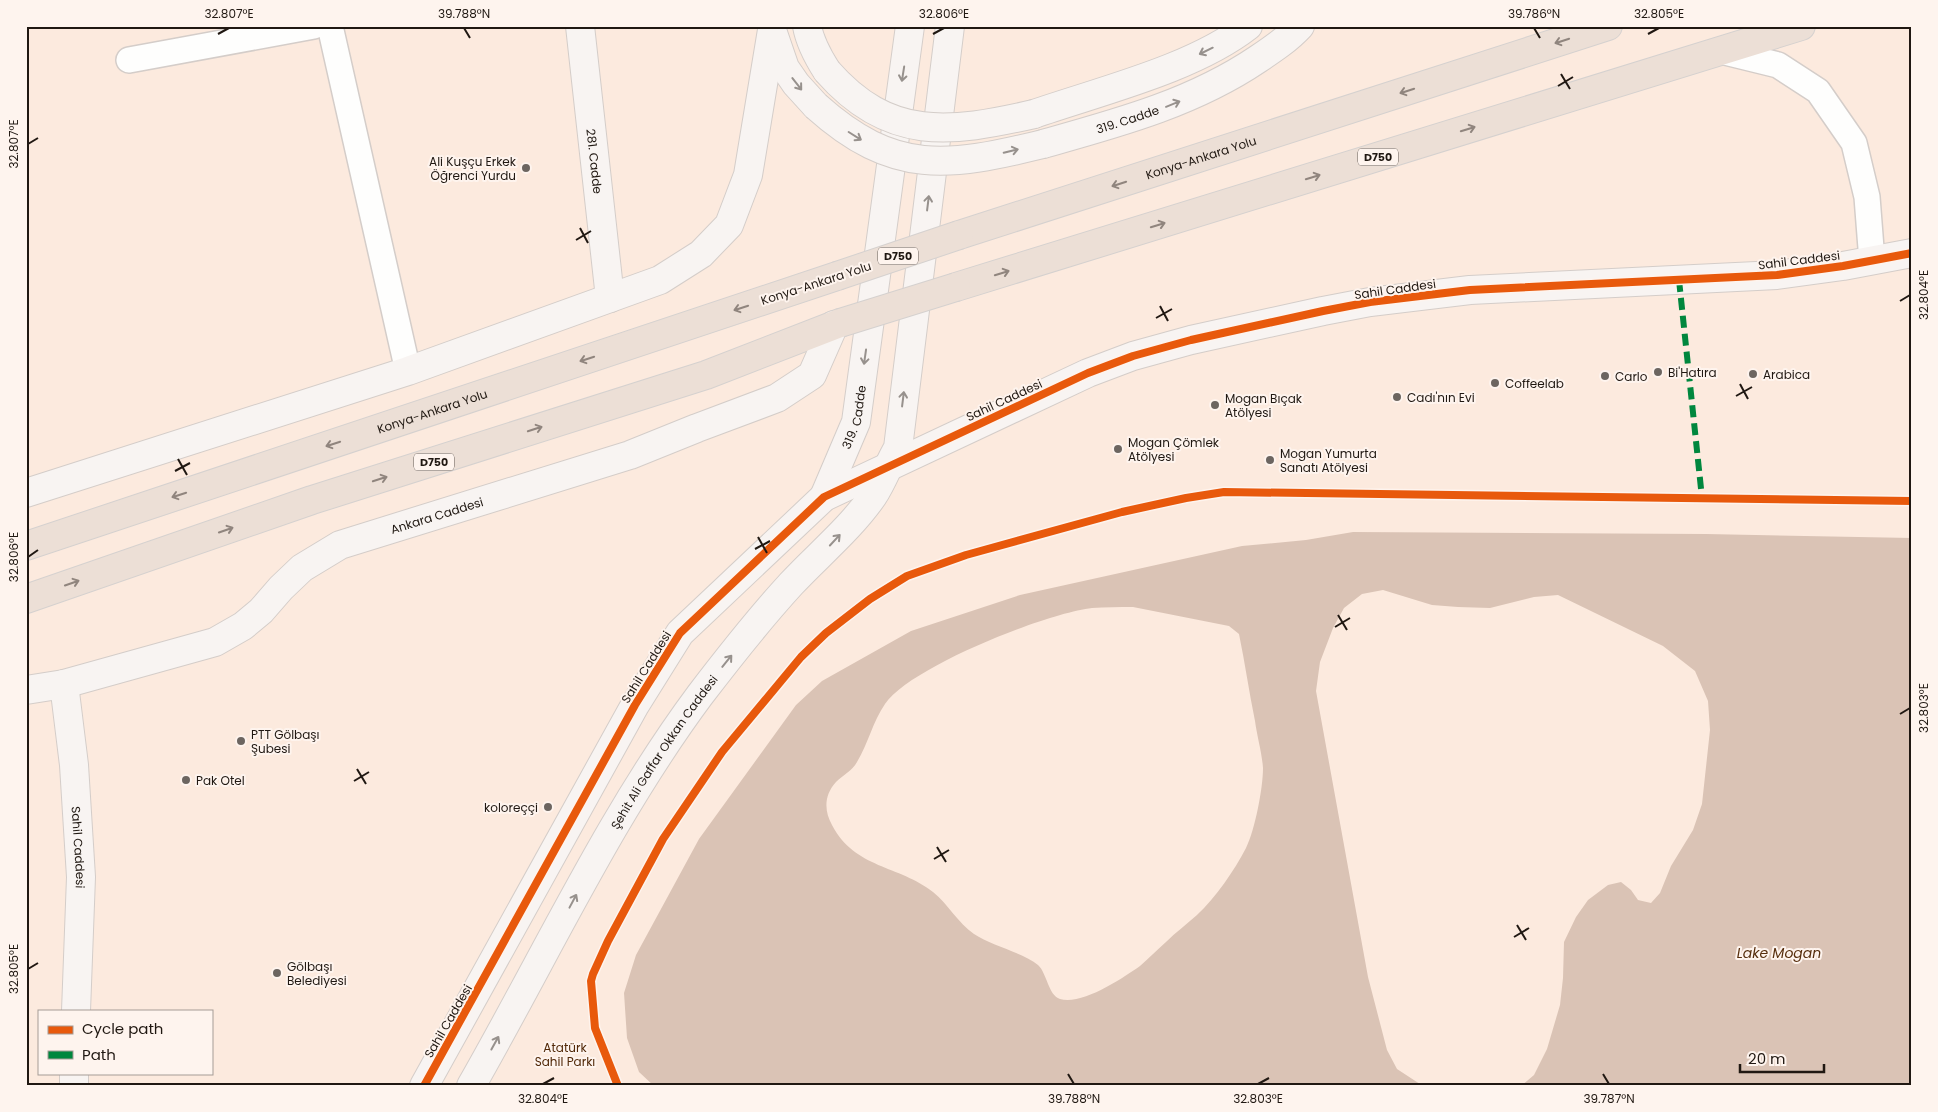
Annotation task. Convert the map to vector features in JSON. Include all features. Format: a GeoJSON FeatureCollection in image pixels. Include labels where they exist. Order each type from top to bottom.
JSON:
{"type":"FeatureCollection","features":[{"type":"Feature","properties":{"kind":"highway","name":"Konya-Ankara Yolu"},"geometry":{"type":"LineString","coordinates":[[26,546],[960,235],[1608,26]]}},
{"type":"Feature","properties":{"kind":"highway","name":"D750"},"geometry":{"type":"LineString","coordinates":[[26,599],[312,500],[706,375],[837,324],[1801,26]]}},
{"type":"Feature","properties":{"kind":"street"},"geometry":{"type":"LineString","coordinates":[[129,60],[314,26]]}},
{"type":"Feature","properties":{"kind":"street"},"geometry":{"type":"LineString","coordinates":[[330,26],[408,371]]}},
{"type":"Feature","properties":{"kind":"street","name":"281. Cadde"},"geometry":{"type":"LineString","coordinates":[[580,26],[610,298]]}},
{"type":"Feature","properties":{"kind":"street"},"geometry":{"type":"LineString","coordinates":[[807,26],[816,54],[827,71],[843,89],[862,104],[903,124],[945,128],[997,122],[1034,114],[1184,62],[1248,26]]}},
{"type":"Feature","properties":{"kind":"street","name":"319. Cadde"},"geometry":{"type":"LineString","coordinates":[[824,497],[856,422],[910,26]]}},
{"type":"Feature","properties":{"kind":"street"},"geometry":{"type":"LineString","coordinates":[[892,457],[950,26]]}},
{"type":"Feature","properties":{"kind":"street","name":"319. Cadde"},"geometry":{"type":"LineString","coordinates":[[772,28],[785,68],[796,84],[835,123],[882,150],[914,159],[945,161],[993,156],[1043,144],[1150,112],[1197,94],[1240,71],[1276,47],[1300,26]]}},
{"type":"Feature","properties":{"kind":"street","name":"319. Cadde"},"geometry":{"type":"LineString","coordinates":[[610,298],[660,280],[700,254],[728,224],[748,175],[772,28]]}},
{"type":"Feature","properties":{"kind":"street"},"geometry":{"type":"LineString","coordinates":[[1721,51],[1778,65],[1818,91],[1854,143],[1867,197],[1872,261]]}},
{"type":"Feature","properties":{"kind":"street","name":"Sahil Caddesi"},"geometry":{"type":"LineString","coordinates":[[424,1086],[636,705],[680,633],[824,497],[892,457],[1088,373],[1133,356],[1191,340],[1323,311],[1370,302],[1470,290],[1777,275],[1912,253]]}},
{"type":"Feature","properties":{"kind":"street"},"geometry":{"type":"LineString","coordinates":[[26,492],[408,371],[610,298]]}},
{"type":"Feature","properties":{"kind":"street","name":"Ankara Caddesi"},"geometry":{"type":"LineString","coordinates":[[26,690],[64,684],[215,642],[243,626],[262,611],[281,588],[302,568],[340,545],[630,455],[777,398],[812,375],[837,324]]}},
{"type":"Feature","properties":{"kind":"street","name":"Şehit Ali Gaffar Okkan Caddesi"},"geometry":{"type":"LineString","coordinates":[[471,1086],[614,826],[669,739],[700,695],[791,584],[845,529],[873,495],[892,457]]}},
{"type":"Feature","properties":{"kind":"street","name":"Sahil Caddesi"},"geometry":{"type":"LineString","coordinates":[[64,684],[74,765],[81,877],[76,1010]]}},
{"type":"Feature","properties":{"kind":"green space","name":"Atatürk Sahil Parkı"},"geometry":{"type":"Polygon","coordinates":[[[26,26],[1912,26],[1912,1086],[26,1086],[26,26]]]}},
{"type":"Feature","properties":{"kind":"water","name":"Lake Mogan"},"geometry":{"type":"Polygon","coordinates":[[[1353,532],[1706,534],[1912,538],[1912,1086],[1521,1086],[1534,1075],[1547,1049],[1560,1005],[1564,942],[1576,917],[1588,900],[1608,885],[1621,882],[1631,890],[1638,900],[1651,903],[1660,893],[1671,866],[1693,830],[1702,804],[1710,730],[1708,701],[1695,671],[1663,646],[1558,595],[1534,597],[1490,608],[1432,605],[1383,590],[1362,594],[1344,608],[1333,628],[1320,662],[1316,691],[1368,977],[1387,1050],[1397,1069],[1423,1086],[654,1086],[639,1072],[627,1038],[624,993],[636,955],[699,839],[796,705],[822,681],[911,631],[1020,595],[1242,546],[1306,540],[1353,532]],[[1133,607],[1092,608],[1071,612],[1013,631],[950,659],[899,689],[885,704],[857,762],[836,782],[829,792],[826,803],[829,820],[842,839],[853,850],[878,865],[920,883],[933,892],[974,934],[1025,957],[1038,965],[1056,997],[1069,1000],[1102,990],[1140,966],[1204,908],[1230,875],[1249,840],[1258,809],[1263,768],[1239,634],[1229,626],[1133,607]]]}},
{"type":"Feature","properties":{"kind":"marked path"},"geometry":{"type":"LineString","coordinates":[[1679,280],[1702,498]]}},
{"type":"Feature","properties":{"kind":"cycle path"},"geometry":{"type":"LineString","coordinates":[[424,1086],[635,705],[680,633],[824,497],[1088,373],[1133,356],[1191,340],[1370,302],[1470,290],[1777,275],[1843,266],[1912,253]]}},
{"type":"Feature","properties":{"kind":"cycle path"},"geometry":{"type":"LineString","coordinates":[[618,1086],[595,1028],[591,981],[608,941],[663,839],[722,752],[801,657],[826,633],[870,599],[907,576],[966,555],[1122,512],[1224,492],[1912,501]]}},
{"type":"Feature","properties":{"kind":"place","name":"Ali Kuşçu Erkek Öğrenci Yurdu"},"geometry":{"type":"Point","coordinates":[526,168]}},
{"type":"Feature","properties":{"kind":"place","name":"Bi'Hatıra"},"geometry":{"type":"Point","coordinates":[1658,372]}},
{"type":"Feature","properties":{"kind":"place","name":"Arabica"},"geometry":{"type":"Point","coordinates":[1753,374]}},
{"type":"Feature","properties":{"kind":"place","name":"Carlo"},"geometry":{"type":"Point","coordinates":[1605,376]}},
{"type":"Feature","properties":{"kind":"place","name":"Coffeelab"},"geometry":{"type":"Point","coordinates":[1495,383]}},
{"type":"Feature","properties":{"kind":"place","name":"Cadı'nın Evi"},"geometry":{"type":"Point","coordinates":[1397,397]}},
{"type":"Feature","properties":{"kind":"place","name":"Mogan Bıçak Atölyesi"},"geometry":{"type":"Point","coordinates":[1215,405]}},
{"type":"Feature","properties":{"kind":"place","name":"Mogan Çömlek Atölyesi"},"geometry":{"type":"Point","coordinates":[1118,449]}},
{"type":"Feature","properties":{"kind":"place","name":"Mogan Yumurta Sanatı Atölyesi"},"geometry":{"type":"Point","coordinates":[1270,460]}},
{"type":"Feature","properties":{"kind":"place","name":"PTT Gölbaşı Şubesi"},"geometry":{"type":"Point","coordinates":[241,741]}},
{"type":"Feature","properties":{"kind":"place","name":"Pak Otel"},"geometry":{"type":"Point","coordinates":[186,780]}},
{"type":"Feature","properties":{"kind":"place","name":"koloreççi"},"geometry":{"type":"Point","coordinates":[548,807]}},
{"type":"Feature","properties":{"kind":"place","name":"Gölbaşı Belediyesi"},"geometry":{"type":"Point","coordinates":[277,973]}}]}
